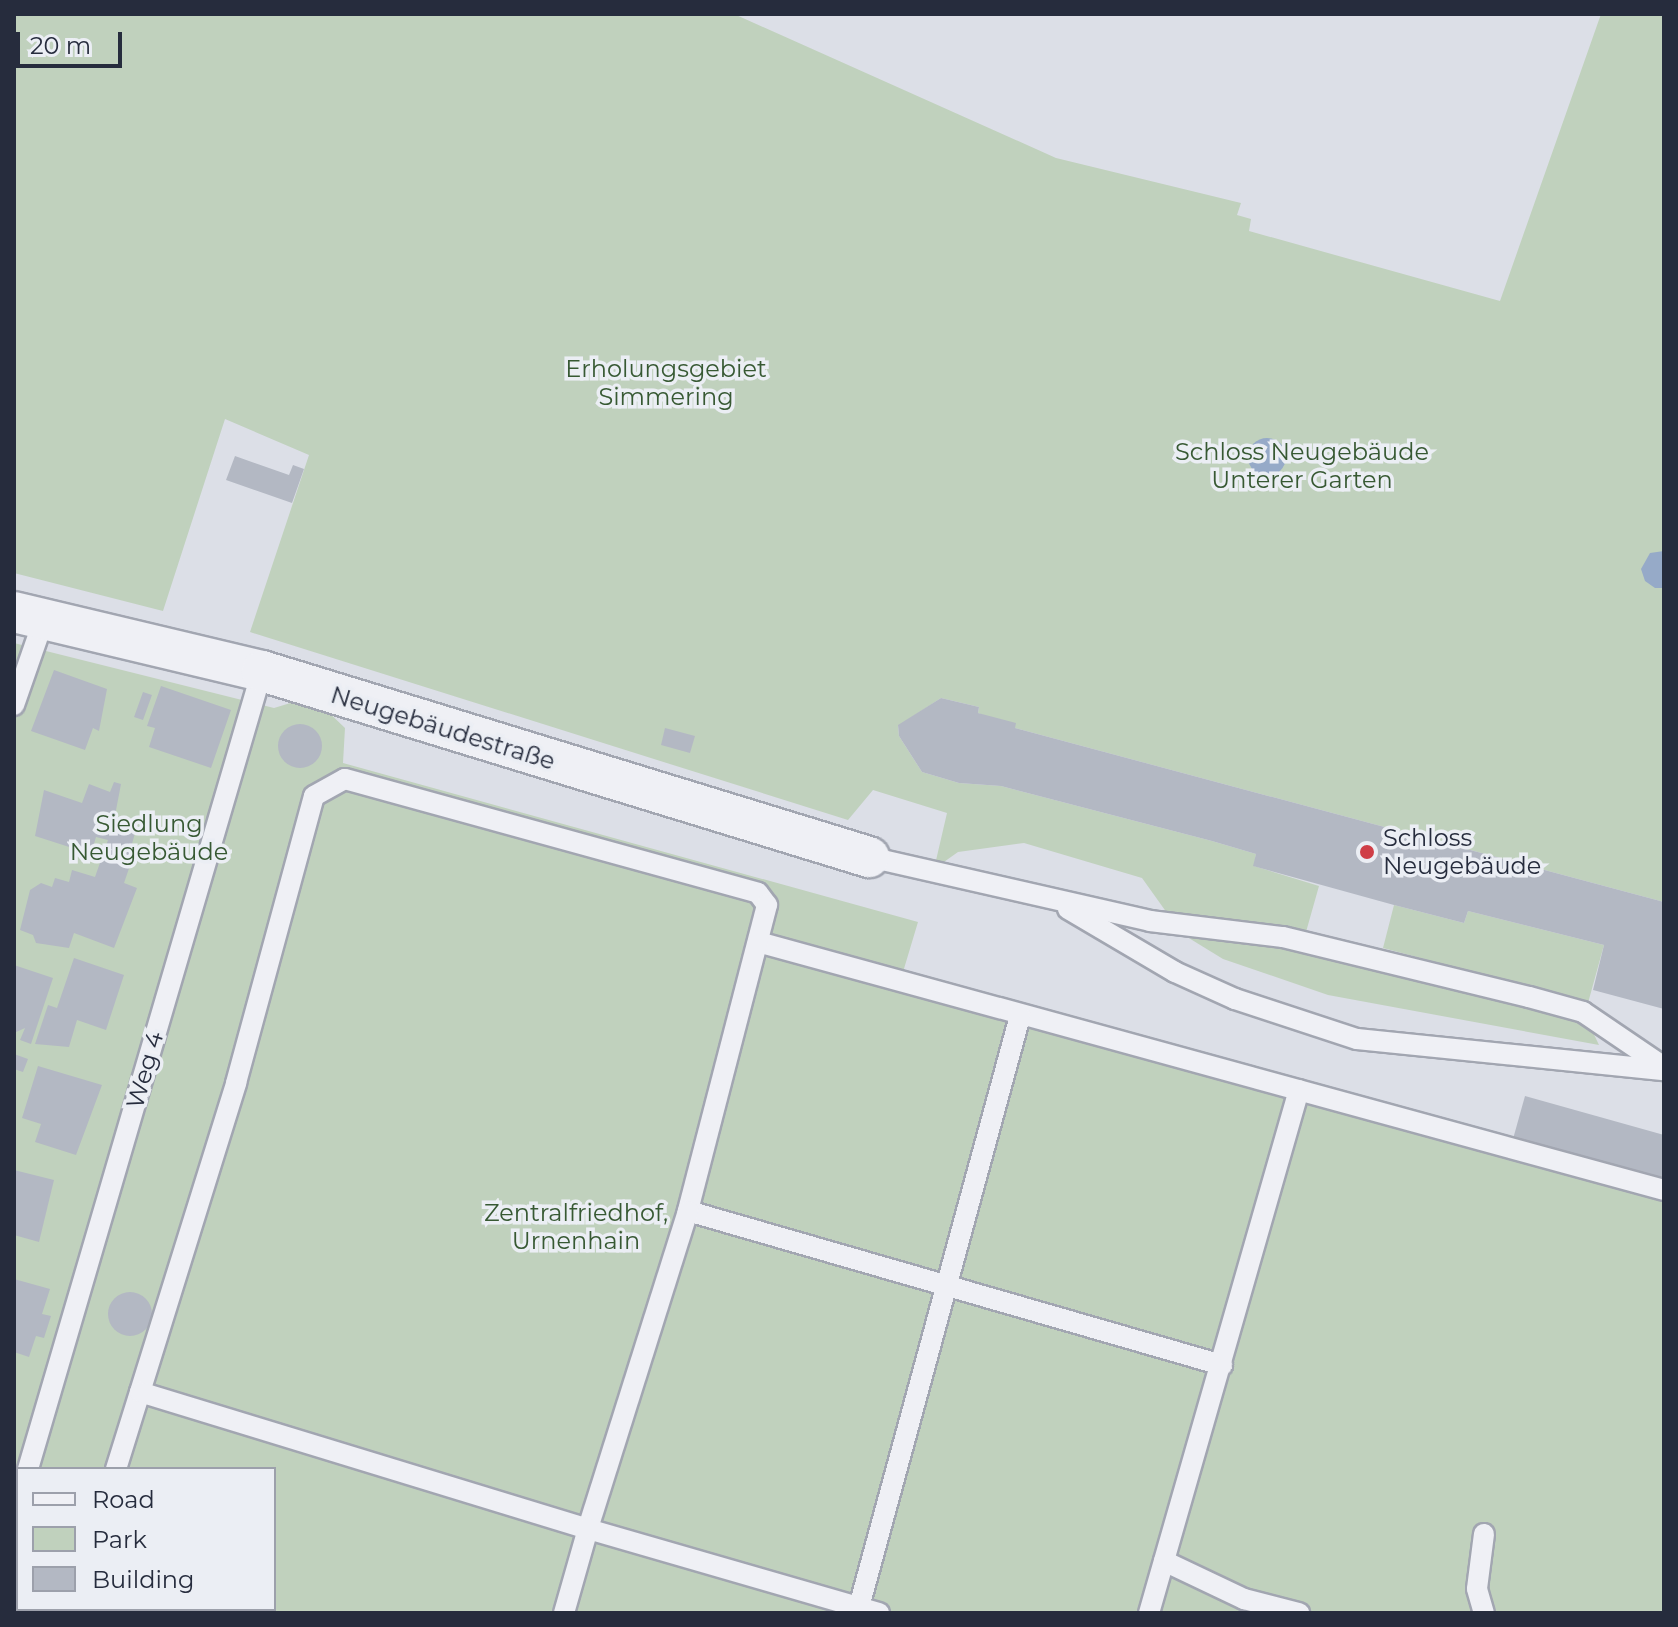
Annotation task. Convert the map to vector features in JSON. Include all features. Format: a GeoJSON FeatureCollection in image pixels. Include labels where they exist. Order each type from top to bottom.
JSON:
{"type":"FeatureCollection","features":[{"type":"Feature","properties":{"kind":"street","name":"Neugebäudestraße"},"geometry":{"type":"LineString","coordinates":[[29,616],[262,671],[869,857]]}},
{"type":"Feature","properties":{"kind":"lane"},"geometry":{"type":"LineString","coordinates":[[14,705],[29,616]]}},
{"type":"Feature","properties":{"kind":"lane","name":"Weg 4"},"geometry":{"type":"LineString","coordinates":[[29,1467],[262,671]]}},
{"type":"Feature","properties":{"kind":"lane"},"geometry":{"type":"LineString","coordinates":[[117,1467],[236,1083],[314,796],[326,785],[345,779],[758,893],[767,905],[688,1211],[564,1613]]}},
{"type":"Feature","properties":{"kind":"lane"},"geometry":{"type":"LineString","coordinates":[[869,857],[1054,901],[1167,923],[1283,937],[1529,997],[1583,1012],[1664,1068]]}},
{"type":"Feature","properties":{"kind":"lane"},"geometry":{"type":"LineString","coordinates":[[1054,901],[1175,972],[1327,1031],[1413,1048],[1664,1068]]}},
{"type":"Feature","properties":{"kind":"lane"},"geometry":{"type":"LineString","coordinates":[[758,942],[1664,1190]]}},
{"type":"Feature","properties":{"kind":"lane"},"geometry":{"type":"LineString","coordinates":[[859,1607],[1020,1016]]}},
{"type":"Feature","properties":{"kind":"lane"},"geometry":{"type":"LineString","coordinates":[[1149,1613],[1299,1090]]}},
{"type":"Feature","properties":{"kind":"lane"},"geometry":{"type":"LineString","coordinates":[[688,1211],[1222,1365]]}},
{"type":"Feature","properties":{"kind":"lane"},"geometry":{"type":"LineString","coordinates":[[140,1392],[588,1529],[879,1613]]}},
{"type":"Feature","properties":{"kind":"lane"},"geometry":{"type":"LineString","coordinates":[[1484,1534],[1477,1589],[1484,1613]]}},
{"type":"Feature","properties":{"kind":"lane"},"geometry":{"type":"LineString","coordinates":[[1164,1561],[1244,1599],[1299,1613]]}},
{"type":"Feature","properties":{"kind":"green space","name":"Erholungsgebiet Simmering"},"geometry":{"type":"Polygon","coordinates":[[[14,14],[734,14],[1056,158],[1241,203],[1237,215],[1251,219],[1249,231],[1500,301],[1601,14],[1664,14],[1664,902],[1015,728],[978,713],[979,707],[941,698],[898,726],[899,736],[922,772],[959,783],[1001,786],[1212,841],[1256,854],[1254,866],[1319,886],[1306,932],[1167,913],[1142,878],[1024,843],[958,852],[934,869],[947,813],[873,790],[848,820],[250,632],[309,455],[225,419],[163,611],[14,573],[14,14]]]}},
{"type":"Feature","properties":{"kind":"green space","name":"Zentralfriedhof, Urnenhain"},"geometry":{"type":"Polygon","coordinates":[[[14,643],[274,708],[297,701],[322,706],[345,728],[343,763],[918,922],[903,972],[1664,1180],[1664,1613],[14,1613],[14,643]]]}},
{"type":"Feature","properties":{"kind":"green space"},"geometry":{"type":"Polygon","coordinates":[[[1394,905],[1464,923],[1468,911],[1604,945],[1588,1003],[1383,948],[1394,905]]]}},
{"type":"Feature","properties":{"kind":"green space"},"geometry":{"type":"Polygon","coordinates":[[[1179,932],[1281,945],[1589,1024],[1599,1045],[1328,995],[1223,959],[1179,932]]]}},
{"type":"Feature","properties":{"kind":"water"},"geometry":{"type":"Polygon","coordinates":[[[1267,438],[1281,443],[1286,457],[1281,471],[1267,476],[1253,471],[1248,457],[1253,443],[1267,438]]]}},
{"type":"Feature","properties":{"kind":"water"},"geometry":{"type":"Polygon","coordinates":[[[1664,551],[1664,588],[1655,588],[1645,581],[1641,569],[1650,553],[1664,551]]]}},
{"type":"Feature","properties":{"kind":"building"},"geometry":{"type":"Polygon","coordinates":[[[235,456],[289,475],[293,465],[304,469],[292,503],[226,480],[235,456]]]}},
{"type":"Feature","properties":{"kind":"building"},"geometry":{"type":"Polygon","coordinates":[[[54,670],[107,689],[99,731],[93,728],[85,750],[31,731],[54,670]]]}},
{"type":"Feature","properties":{"kind":"building"},"geometry":{"type":"Polygon","coordinates":[[[161,686],[231,710],[211,768],[149,747],[155,728],[147,726],[161,686]]]}},
{"type":"Feature","properties":{"kind":"building"},"geometry":{"type":"Polygon","coordinates":[[[143,692],[152,695],[143,720],[134,717],[143,692]]]}},
{"type":"Feature","properties":{"kind":"building","name":"Schloss Neugebäude"},"geometry":{"type":"Polygon","coordinates":[[[941,698],[979,707],[978,713],[1016,723],[1015,728],[1664,902],[1664,1009],[1593,990],[1604,945],[1468,911],[1464,923],[1253,866],[1256,854],[1212,841],[1001,786],[959,783],[922,772],[899,736],[898,725],[941,698]]]}},
{"type":"Feature","properties":{"kind":"building"},"geometry":{"type":"Polygon","coordinates":[[[300,724],[316,730],[322,746],[316,762],[300,768],[284,762],[278,746],[284,730],[300,724]]]}},
{"type":"Feature","properties":{"kind":"building"},"geometry":{"type":"Polygon","coordinates":[[[665,728],[695,736],[690,753],[661,745],[665,728]]]}},
{"type":"Feature","properties":{"kind":"building"},"geometry":{"type":"Polygon","coordinates":[[[114,782],[121,784],[113,826],[135,833],[132,844],[137,845],[124,883],[137,888],[114,948],[74,933],[69,948],[36,943],[33,935],[20,930],[30,890],[41,883],[52,887],[55,878],[69,882],[72,870],[95,877],[108,840],[96,837],[91,854],[35,836],[44,790],[82,803],[89,784],[110,792],[114,782]]]}},
{"type":"Feature","properties":{"kind":"building"},"geometry":{"type":"Polygon","coordinates":[[[74,958],[124,975],[106,1030],[77,1020],[69,1047],[35,1044],[48,1005],[57,1008],[74,958]]]}},
{"type":"Feature","properties":{"kind":"building"},"geometry":{"type":"Polygon","coordinates":[[[14,965],[53,978],[31,1044],[20,1040],[25,1028],[14,1033],[14,965]]]}},
{"type":"Feature","properties":{"kind":"building"},"geometry":{"type":"Polygon","coordinates":[[[14,1054],[28,1059],[23,1072],[14,1069],[14,1054]]]}},
{"type":"Feature","properties":{"kind":"building"},"geometry":{"type":"Polygon","coordinates":[[[38,1066],[102,1085],[76,1155],[35,1142],[41,1124],[22,1118],[38,1066]]]}},
{"type":"Feature","properties":{"kind":"building"},"geometry":{"type":"Polygon","coordinates":[[[1525,1096],[1664,1135],[1664,1180],[1513,1139],[1525,1096]]]}},
{"type":"Feature","properties":{"kind":"building"},"geometry":{"type":"Polygon","coordinates":[[[14,1170],[54,1180],[39,1242],[14,1235],[14,1170]]]}},
{"type":"Feature","properties":{"kind":"building"},"geometry":{"type":"Polygon","coordinates":[[[14,1279],[50,1289],[42,1314],[51,1316],[44,1338],[36,1336],[29,1357],[14,1352],[14,1279]]]}},
{"type":"Feature","properties":{"kind":"building"},"geometry":{"type":"Polygon","coordinates":[[[130,1292],[146,1298],[152,1314],[146,1330],[130,1336],[114,1330],[108,1314],[114,1298],[130,1292]]]}},
{"type":"Feature","properties":{"kind":"place","name":"Schloss Neugebäude"},"geometry":{"type":"Point","coordinates":[1367,852]}},
{"type":"Feature","properties":{"kind":"park label","name":"Schloss Neugebäude Unterer Garten"},"geometry":{"type":"Point","coordinates":[1302,466]}},
{"type":"Feature","properties":{"kind":"park label","name":"Siedlung Neugebäude"},"geometry":{"type":"Point","coordinates":[149,838]}}]}
